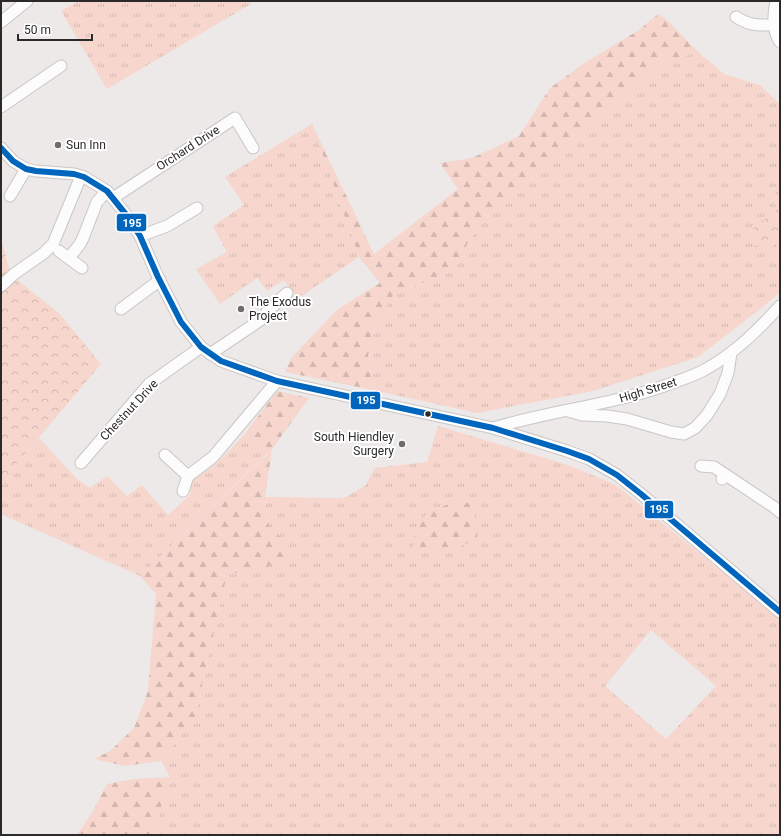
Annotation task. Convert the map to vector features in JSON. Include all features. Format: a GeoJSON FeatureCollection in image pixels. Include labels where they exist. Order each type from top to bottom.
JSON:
{"type":"FeatureCollection","features":[{"type":"Feature","properties":{"kind":"street"},"geometry":{"type":"LineString","coordinates":[[1,22],[27,1]]}},
{"type":"Feature","properties":{"kind":"street"},"geometry":{"type":"LineString","coordinates":[[776,1],[774,25],[780,42]]}},
{"type":"Feature","properties":{"kind":"street"},"geometry":{"type":"LineString","coordinates":[[736,17],[746,23],[755,25],[774,25]]}},
{"type":"Feature","properties":{"kind":"street"},"geometry":{"type":"LineString","coordinates":[[1,106],[61,66]]}},
{"type":"Feature","properties":{"kind":"street","name":"Orchard Drive"},"geometry":{"type":"LineString","coordinates":[[110,194],[234,118],[253,148]]}},
{"type":"Feature","properties":{"kind":"street"},"geometry":{"type":"LineString","coordinates":[[1,148],[13,161],[26,169],[81,176],[93,182],[110,194],[128,217],[140,236],[181,322],[201,347],[221,361],[276,381],[492,428],[589,459],[617,476],[641,494],[780,612]]}},
{"type":"Feature","properties":{"kind":"street"},"geometry":{"type":"LineString","coordinates":[[10,196],[26,169]]}},
{"type":"Feature","properties":{"kind":"street"},"geometry":{"type":"LineString","coordinates":[[1,286],[14,274],[44,253],[53,244],[81,176]]}},
{"type":"Feature","properties":{"kind":"street"},"geometry":{"type":"LineString","coordinates":[[69,258],[80,244],[98,202],[110,194]]}},
{"type":"Feature","properties":{"kind":"street"},"geometry":{"type":"LineString","coordinates":[[140,236],[167,226],[198,208]]}},
{"type":"Feature","properties":{"kind":"street"},"geometry":{"type":"LineString","coordinates":[[59,251],[82,268]]}},
{"type":"Feature","properties":{"kind":"street"},"geometry":{"type":"LineString","coordinates":[[121,309],[160,280]]}},
{"type":"Feature","properties":{"kind":"street"},"geometry":{"type":"LineString","coordinates":[[210,354],[265,317],[267,312],[288,293]]}},
{"type":"Feature","properties":{"kind":"street","name":"High Street"},"geometry":{"type":"LineString","coordinates":[[492,428],[647,392],[673,383],[706,369],[731,353],[754,334],[780,306]]}},
{"type":"Feature","properties":{"kind":"street","name":"Chestnut Drive"},"geometry":{"type":"LineString","coordinates":[[81,463],[149,384],[201,347]]}},
{"type":"Feature","properties":{"kind":"street"},"geometry":{"type":"LineString","coordinates":[[566,410],[582,415],[607,416],[627,419],[671,432],[684,434],[695,428],[707,415],[720,394],[728,373],[731,353]]}},
{"type":"Feature","properties":{"kind":"street"},"geometry":{"type":"LineString","coordinates":[[183,491],[188,476],[213,457],[276,381]]}},
{"type":"Feature","properties":{"kind":"street"},"geometry":{"type":"LineString","coordinates":[[165,454],[188,476]]}},
{"type":"Feature","properties":{"kind":"street"},"geometry":{"type":"LineString","coordinates":[[701,466],[714,467],[724,477],[780,512]]}},
{"type":"Feature","properties":{"kind":"green space"},"geometry":{"type":"Polygon","coordinates":[[[79,1],[248,1],[251,4],[107,89],[61,11],[79,1]]]}},
{"type":"Feature","properties":{"kind":"green space"},"geometry":{"type":"Polygon","coordinates":[[[658,14],[667,20],[698,52],[666,61],[592,121],[540,171],[481,223],[449,272],[393,295],[374,326],[368,356],[373,390],[285,372],[292,357],[338,309],[380,283],[359,257],[312,124],[374,254],[458,189],[440,163],[472,158],[519,136],[550,88],[586,62],[639,30],[658,14]]]}},
{"type":"Feature","properties":{"kind":"green space"},"geometry":{"type":"Polygon","coordinates":[[[698,52],[724,74],[760,85],[780,104],[780,292],[698,357],[593,391],[477,413],[373,390],[368,356],[374,326],[393,295],[449,272],[481,223],[540,171],[592,121],[666,61],[698,52]]]}},
{"type":"Feature","properties":{"kind":"green space"},"geometry":{"type":"Polygon","coordinates":[[[312,124],[359,257],[297,299],[284,280],[267,291],[257,278],[220,304],[196,269],[227,252],[213,226],[244,205],[225,177],[312,124]]]}},
{"type":"Feature","properties":{"kind":"green space"},"geometry":{"type":"Polygon","coordinates":[[[780,183],[780,240],[769,250],[753,246],[754,225],[776,213],[775,187],[780,183]]]}},
{"type":"Feature","properties":{"kind":"green space"},"geometry":{"type":"Polygon","coordinates":[[[1,238],[11,275],[60,314],[101,364],[19,461],[1,487],[1,238]]]}},
{"type":"Feature","properties":{"kind":"green space"},"geometry":{"type":"Polygon","coordinates":[[[277,391],[309,398],[272,449],[244,435],[277,391]]]}},
{"type":"Feature","properties":{"kind":"green space"},"geometry":{"type":"Polygon","coordinates":[[[438,426],[568,465],[616,485],[780,619],[780,835],[153,835],[170,777],[161,761],[195,717],[227,574],[262,570],[268,524],[265,497],[344,498],[365,486],[375,468],[427,462],[438,426]],[[651,630],[605,686],[666,739],[716,686],[651,630]]]}},
{"type":"Feature","properties":{"kind":"green space"},"geometry":{"type":"Polygon","coordinates":[[[244,435],[272,449],[140,576],[1,514],[1,487],[19,461],[39,438],[77,479],[90,488],[107,476],[127,496],[142,485],[168,515],[190,495],[192,481],[218,462],[244,435]]]}},
{"type":"Feature","properties":{"kind":"green space"},"geometry":{"type":"Polygon","coordinates":[[[272,450],[265,497],[268,524],[293,551],[262,570],[227,574],[195,717],[161,761],[125,766],[94,759],[110,751],[134,728],[148,691],[156,594],[140,576],[272,450]]]}},
{"type":"Feature","properties":{"kind":"green space"},"geometry":{"type":"Polygon","coordinates":[[[460,499],[473,506],[478,525],[477,538],[454,550],[413,549],[415,529],[427,513],[460,499]]]}},
{"type":"Feature","properties":{"kind":"green space"},"geometry":{"type":"Polygon","coordinates":[[[170,777],[153,835],[77,835],[93,811],[107,784],[135,779],[170,777]]]}},
{"type":"Feature","properties":{"kind":"transit line","name":"195"},"geometry":{"type":"LineString","coordinates":[[1,148],[13,161],[26,169],[74,174],[84,177],[107,191],[128,217],[140,236],[158,277],[181,322],[201,347],[221,361],[277,381],[493,428],[589,459],[617,475],[641,494],[780,612]]}},
{"type":"Feature","properties":{"kind":"place","name":"Sun Inn"},"geometry":{"type":"Point","coordinates":[58,145]}},
{"type":"Feature","properties":{"kind":"place","name":"The Exodus Project"},"geometry":{"type":"Point","coordinates":[241,309]}},
{"type":"Feature","properties":{"kind":"place","name":"South Hiendley Surgery"},"geometry":{"type":"Point","coordinates":[402,444]}}]}
